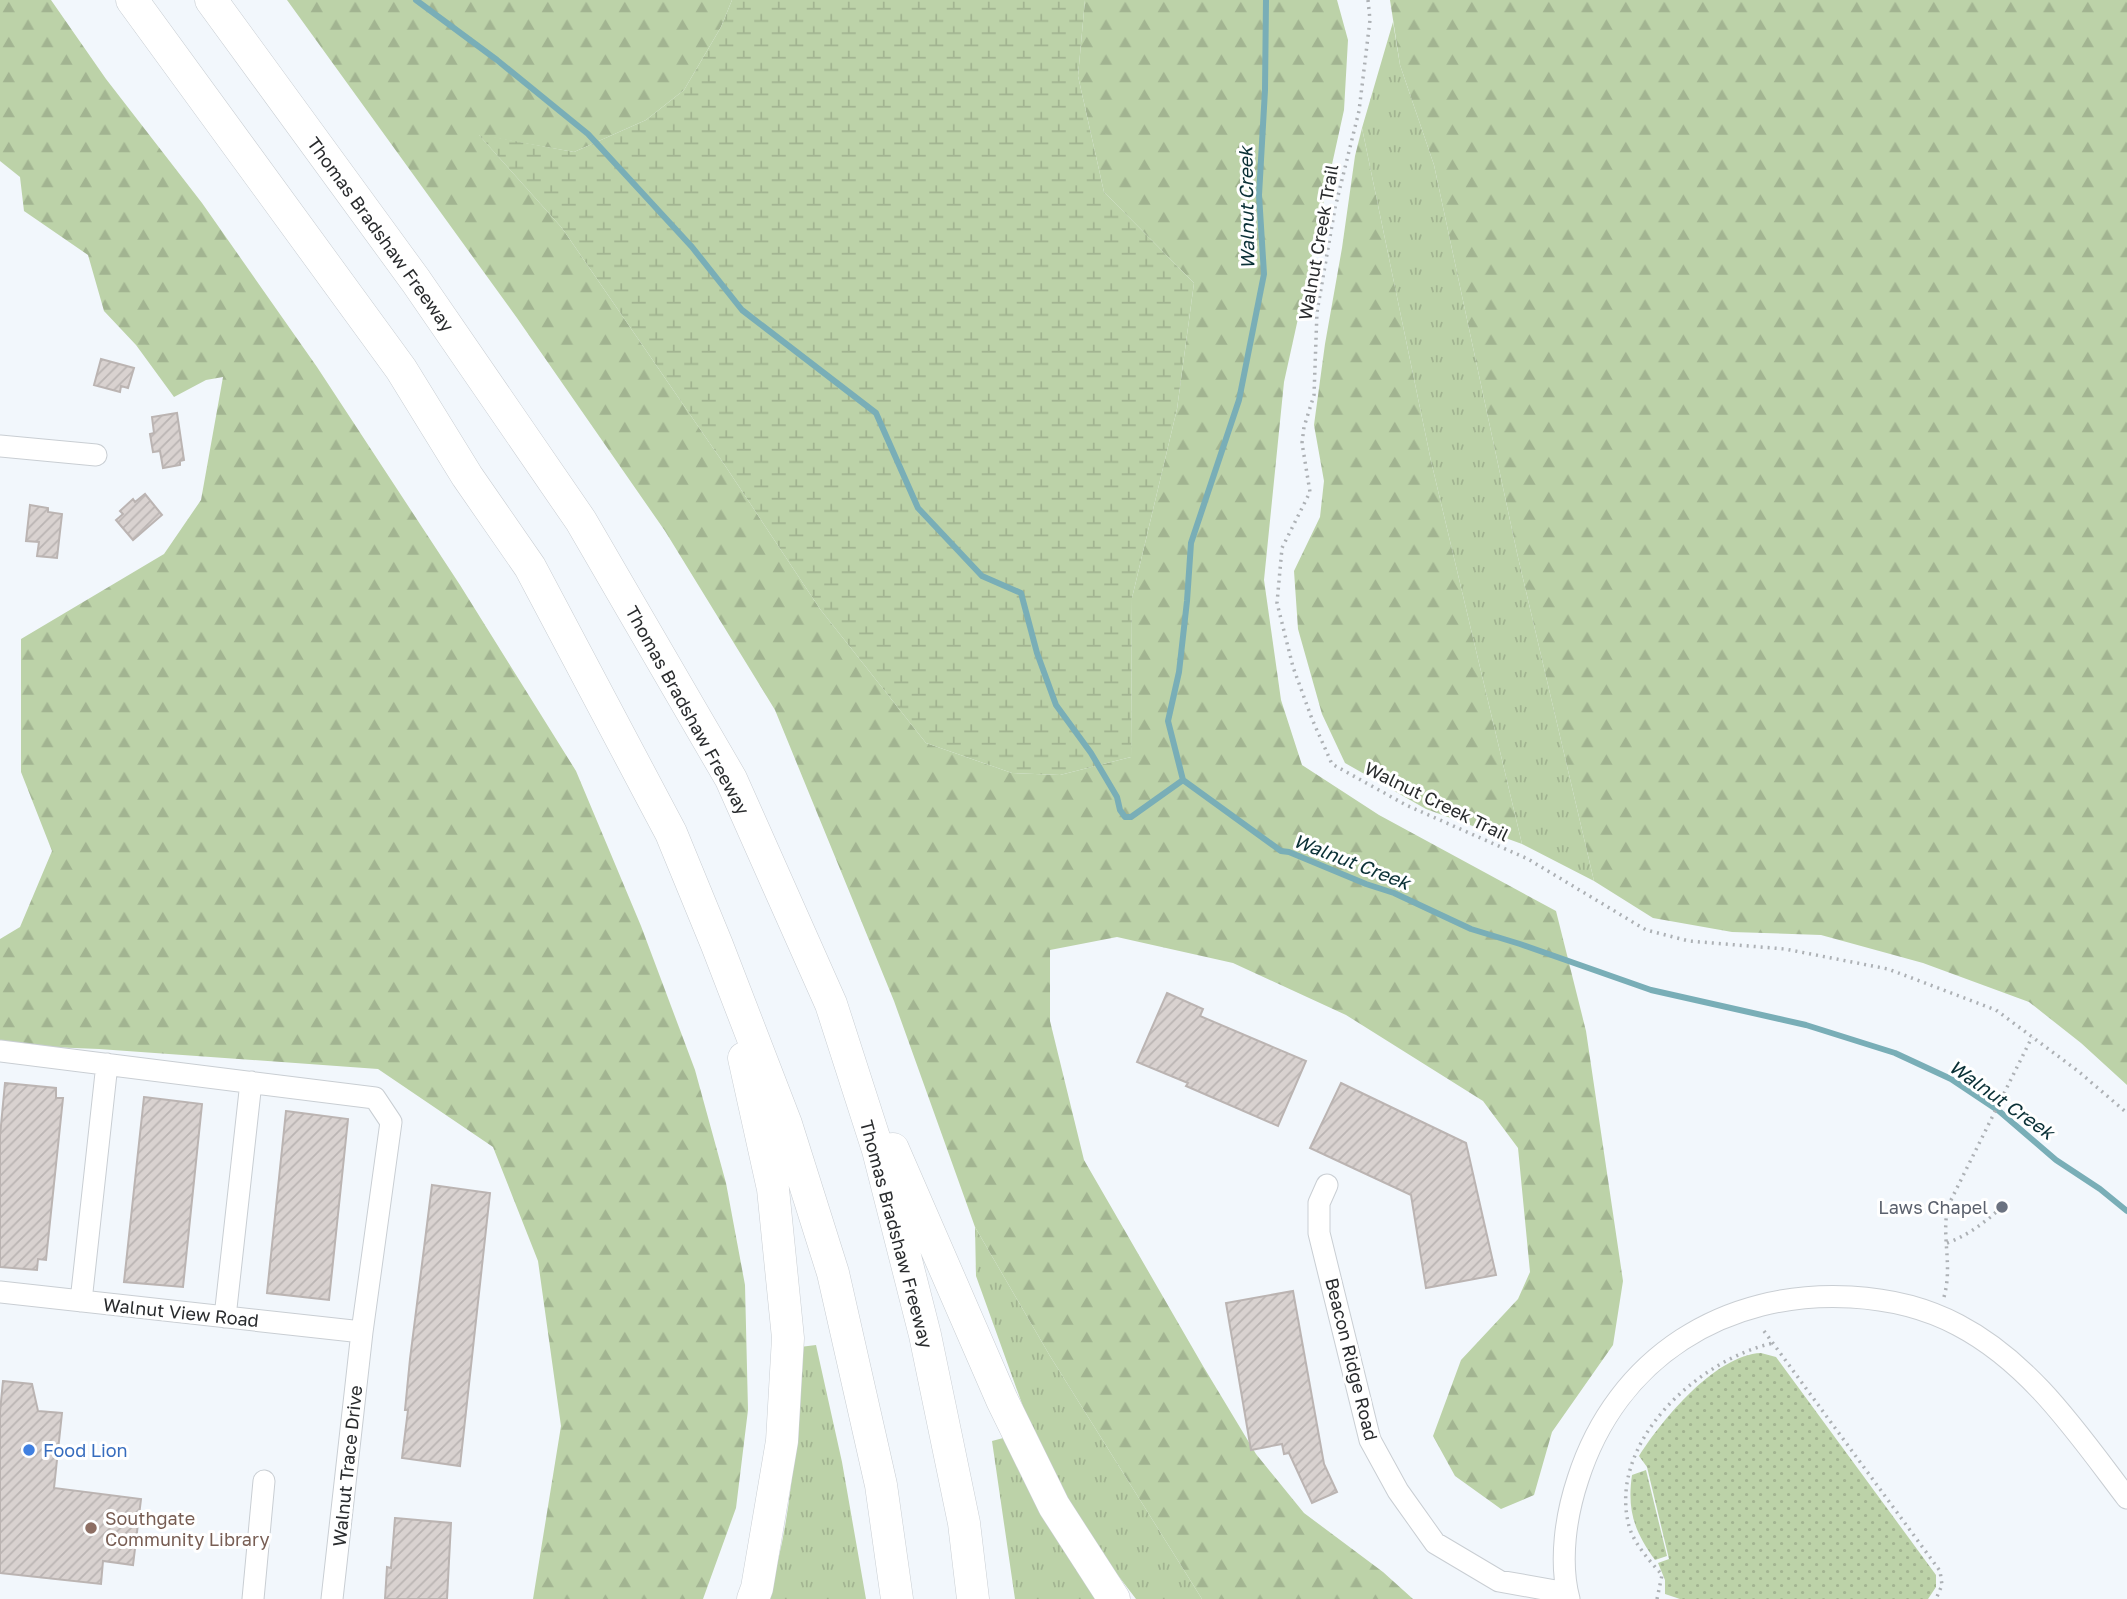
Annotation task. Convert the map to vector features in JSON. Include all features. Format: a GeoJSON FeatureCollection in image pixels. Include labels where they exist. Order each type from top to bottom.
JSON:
{"type":"FeatureCollection","features":[{"type":"Feature","properties":{"kind":"highway"},"geometry":{"type":"LineString","coordinates":[[132,0],[401,369],[467,476],[530,567],[671,834],[718,944],[786,1124],[833,1273],[881,1485],[897,1599]]}},
{"type":"Feature","properties":{"kind":"highway","name":"Thomas Bradshaw Freeway"},"geometry":{"type":"LineString","coordinates":[[211,0],[416,281],[582,521],[731,779],[831,1004],[878,1150],[925,1335],[964,1523],[973,1599]]}},
{"type":"Feature","properties":{"kind":"highway"},"geometry":{"type":"LineString","coordinates":[[718,944],[773,1189],[788,1338],[782,1441],[753,1599]]}},
{"type":"Feature","properties":{"kind":"highway"},"geometry":{"type":"LineString","coordinates":[[831,1004],[1002,1400],[1054,1506],[1114,1599]]}},
{"type":"Feature","properties":{"kind":"street"},"geometry":{"type":"LineString","coordinates":[[0,446],[96,455]]}},
{"type":"Feature","properties":{"kind":"street","name":"Walnut Trace Drive"},"geometry":{"type":"LineString","coordinates":[[0,1051],[375,1098],[391,1122],[362,1332],[332,1599]]}},
{"type":"Feature","properties":{"kind":"street"},"geometry":{"type":"LineString","coordinates":[[81,1301],[107,1064]]}},
{"type":"Feature","properties":{"kind":"street"},"geometry":{"type":"LineString","coordinates":[[225,1317],[251,1082]]}},
{"type":"Feature","properties":{"kind":"street","name":"Beacon Ridge Road"},"geometry":{"type":"LineString","coordinates":[[1327,1185],[1319,1203],[1319,1233],[1370,1440],[1398,1491],[1435,1544],[1499,1581],[1568,1596]]}},
{"type":"Feature","properties":{"kind":"street","name":"Walnut View Road"},"geometry":{"type":"LineString","coordinates":[[0,1292],[362,1332]]}},
{"type":"Feature","properties":{"kind":"street"},"geometry":{"type":"LineString","coordinates":[[1568,1596],[1565,1545],[1572,1498],[1588,1448],[1613,1404],[1649,1364],[1685,1337],[1718,1320],[1763,1303],[1828,1296],[1876,1298],[1922,1310],[1957,1324],[2024,1371],[2060,1412],[2127,1498]]}},
{"type":"Feature","properties":{"kind":"street"},"geometry":{"type":"LineString","coordinates":[[253,1599],[264,1480]]}},
{"type":"Feature","properties":{"kind":"path","name":"Walnut Creek Trail"},"geometry":{"type":"LineString","coordinates":[[1368,0],[1370,20],[1359,111],[1335,208],[1317,312],[1314,395],[1302,443],[1310,492],[1282,548],[1276,603],[1293,667],[1332,764],[1406,806],[1528,859],[1646,930],[1689,941],[1785,949],[1888,969],[1996,1010],[2078,1071],[2127,1113]]}},
{"type":"Feature","properties":{"kind":"path"},"geometry":{"type":"LineString","coordinates":[[1944,1298],[1950,1271],[1945,1229],[1948,1206],[2032,1037]]}},
{"type":"Feature","properties":{"kind":"path"},"geometry":{"type":"LineString","coordinates":[[1947,1243],[1978,1228],[2002,1207]]}},
{"type":"Feature","properties":{"kind":"path"},"geometry":{"type":"LineString","coordinates":[[1764,1331],[1940,1571],[1942,1585],[1936,1599]]}},
{"type":"Feature","properties":{"kind":"path"},"geometry":{"type":"LineString","coordinates":[[1657,1599],[1661,1575],[1630,1528],[1625,1494],[1631,1465],[1643,1439],[1674,1399],[1706,1372],[1750,1348],[1773,1343]]}},
{"type":"Feature","properties":{"kind":"green space"},"geometry":{"type":"Polygon","coordinates":[[[0,0],[51,0],[106,79],[202,203],[317,367],[460,585],[576,771],[641,926],[695,1070],[726,1183],[745,1285],[748,1410],[736,1508],[703,1599],[533,1599],[561,1426],[538,1261],[493,1147],[378,1069],[99,1049],[0,1045],[0,939],[20,927],[52,851],[21,772],[21,639],[164,554],[201,500],[223,377],[206,380],[174,397],[136,345],[104,311],[88,255],[24,211],[20,177],[0,161],[0,0]]]}},
{"type":"Feature","properties":{"kind":"green space"},"geometry":{"type":"Polygon","coordinates":[[[287,0],[732,0],[721,27],[684,90],[646,120],[574,152],[479,135],[562,228],[820,609],[926,743],[1012,773],[1060,775],[1131,757],[1132,598],[1177,409],[1194,283],[1104,192],[1078,76],[1085,0],[1337,0],[1348,40],[1344,110],[1284,382],[1264,580],[1281,700],[1302,765],[1379,815],[1556,911],[1586,1031],[1623,1281],[1613,1345],[1552,1432],[1534,1495],[1501,1509],[1455,1476],[1433,1436],[1461,1360],[1518,1299],[1530,1272],[1518,1148],[1483,1101],[1346,1015],[1233,963],[1117,937],[1050,950],[1050,1021],[1084,1160],[1256,1454],[1304,1513],[1383,1572],[1413,1599],[1202,1599],[1050,1356],[975,1227],[894,1001],[775,710],[665,531],[517,318],[287,0]]]}},
{"type":"Feature","properties":{"kind":"green space"},"geometry":{"type":"Polygon","coordinates":[[[732,0],[1085,0],[1078,76],[1104,192],[1194,283],[1177,409],[1132,598],[1131,757],[1060,775],[1012,773],[926,743],[820,609],[562,228],[478,134],[574,152],[646,120],[684,90],[721,27],[732,0]]]}},
{"type":"Feature","properties":{"kind":"green space"},"geometry":{"type":"Polygon","coordinates":[[[1390,0],[2127,0],[2127,1085],[2081,1043],[2029,1002],[1923,963],[1821,935],[1732,932],[1653,918],[1594,881],[1517,553],[1434,165],[1400,65],[1390,0]]]}},
{"type":"Feature","properties":{"kind":"green space"},"geometry":{"type":"Polygon","coordinates":[[[1393,22],[1400,65],[1434,165],[1517,553],[1594,881],[1522,844],[1431,461],[1362,128],[1393,22]]]}},
{"type":"Feature","properties":{"kind":"green space"},"geometry":{"type":"Polygon","coordinates":[[[1362,128],[1431,461],[1522,844],[1426,809],[1345,763],[1322,714],[1298,629],[1294,571],[1320,517],[1324,481],[1314,425],[1355,156],[1362,128]]]}},
{"type":"Feature","properties":{"kind":"green space"},"geometry":{"type":"Polygon","coordinates":[[[975,1227],[1050,1356],[1202,1599],[1136,1599],[1084,1531],[1030,1426],[976,1276],[975,1227]]]}},
{"type":"Feature","properties":{"kind":"green space"},"geometry":{"type":"Polygon","coordinates":[[[816,1345],[842,1462],[866,1599],[767,1599],[788,1506],[795,1443],[800,1347],[816,1345]]]}},
{"type":"Feature","properties":{"kind":"green space"},"geometry":{"type":"Polygon","coordinates":[[[1761,1353],[1776,1357],[1936,1575],[1936,1587],[1928,1599],[1680,1599],[1665,1594],[1665,1580],[1658,1563],[1669,1559],[1647,1467],[1639,1456],[1661,1425],[1708,1377],[1743,1357],[1761,1353]]]}},
{"type":"Feature","properties":{"kind":"green space"},"geometry":{"type":"Polygon","coordinates":[[[1007,1437],[1105,1599],[1015,1599],[992,1441],[1007,1437]]]}},
{"type":"Feature","properties":{"kind":"green space"},"geometry":{"type":"Polygon","coordinates":[[[1646,1470],[1667,1556],[1655,1560],[1637,1530],[1632,1510],[1632,1475],[1646,1470]]]}},
{"type":"Feature","properties":{"kind":"building"},"geometry":{"type":"Polygon","coordinates":[[[101,359],[134,368],[128,388],[121,386],[120,392],[94,385],[101,359]]]}},
{"type":"Feature","properties":{"kind":"building"},"geometry":{"type":"Polygon","coordinates":[[[177,413],[184,460],[180,461],[180,465],[163,468],[160,451],[153,452],[150,434],[154,433],[152,417],[177,413]]]}},
{"type":"Feature","properties":{"kind":"building"},"geometry":{"type":"Polygon","coordinates":[[[145,494],[162,515],[133,540],[116,520],[123,514],[120,511],[133,499],[135,502],[145,494]]]}},
{"type":"Feature","properties":{"kind":"building"},"geometry":{"type":"Polygon","coordinates":[[[30,505],[62,514],[57,558],[37,556],[39,542],[26,541],[30,505]]]}},
{"type":"Feature","properties":{"kind":"building"},"geometry":{"type":"Polygon","coordinates":[[[1167,993],[1203,1009],[1200,1016],[1306,1061],[1278,1126],[1137,1062],[1167,993]]]}},
{"type":"Feature","properties":{"kind":"building"},"geometry":{"type":"Polygon","coordinates":[[[5,1083],[56,1088],[56,1098],[63,1098],[46,1260],[38,1259],[37,1270],[0,1267],[0,1136],[5,1083]]]}},
{"type":"Feature","properties":{"kind":"building"},"geometry":{"type":"Polygon","coordinates":[[[1341,1083],[1466,1143],[1496,1275],[1426,1288],[1411,1195],[1310,1148],[1341,1083]]]}},
{"type":"Feature","properties":{"kind":"building"},"geometry":{"type":"Polygon","coordinates":[[[144,1097],[202,1104],[183,1287],[124,1282],[144,1097]]]}},
{"type":"Feature","properties":{"kind":"building"},"geometry":{"type":"Polygon","coordinates":[[[286,1111],[348,1119],[329,1300],[267,1293],[286,1111]]]}},
{"type":"Feature","properties":{"kind":"building"},"geometry":{"type":"Polygon","coordinates":[[[432,1185],[490,1193],[460,1466],[402,1458],[408,1410],[405,1410],[410,1359],[432,1185]]]}},
{"type":"Feature","properties":{"kind":"building"},"geometry":{"type":"Polygon","coordinates":[[[1293,1291],[1324,1464],[1337,1492],[1312,1503],[1289,1453],[1284,1454],[1282,1444],[1251,1450],[1226,1303],[1293,1291]]]}},
{"type":"Feature","properties":{"kind":"building"},"geometry":{"type":"Polygon","coordinates":[[[3,1381],[32,1384],[38,1411],[62,1413],[54,1488],[141,1499],[133,1565],[103,1561],[101,1584],[0,1573],[0,1412],[3,1381]]]}},
{"type":"Feature","properties":{"kind":"building"},"geometry":{"type":"Polygon","coordinates":[[[395,1518],[451,1523],[447,1599],[385,1599],[387,1567],[391,1568],[395,1518]]]}},
{"type":"Feature","properties":{"kind":"waterway"},"geometry":{"type":"LineString","coordinates":[[416,0],[497,60],[588,134],[692,247],[742,310],[876,413],[918,508],[982,576],[1021,593],[1037,653],[1056,705],[1091,753],[1117,797],[1125,817],[1131,817],[1183,780]]}},
{"type":"Feature","properties":{"kind":"waterway","name":"Walnut Creek"},"geometry":{"type":"LineString","coordinates":[[1266,0],[1265,90],[1259,195],[1264,274],[1239,400],[1191,543],[1179,672],[1168,721],[1183,780],[1281,851],[1394,893],[1471,929],[1651,990],[1806,1025],[1895,1053],[1951,1079],[1999,1111],[2056,1160],[2100,1189],[2127,1211]]}},
{"type":"Feature","properties":{"kind":"place","name":"Laws Chapel"},"geometry":{"type":"Point","coordinates":[2002,1207]}},
{"type":"Feature","properties":{"kind":"place","name":"Food Lion"},"geometry":{"type":"Point","coordinates":[29,1450]}},
{"type":"Feature","properties":{"kind":"place","name":"Southgate Community Library"},"geometry":{"type":"Point","coordinates":[91,1528]}}]}
